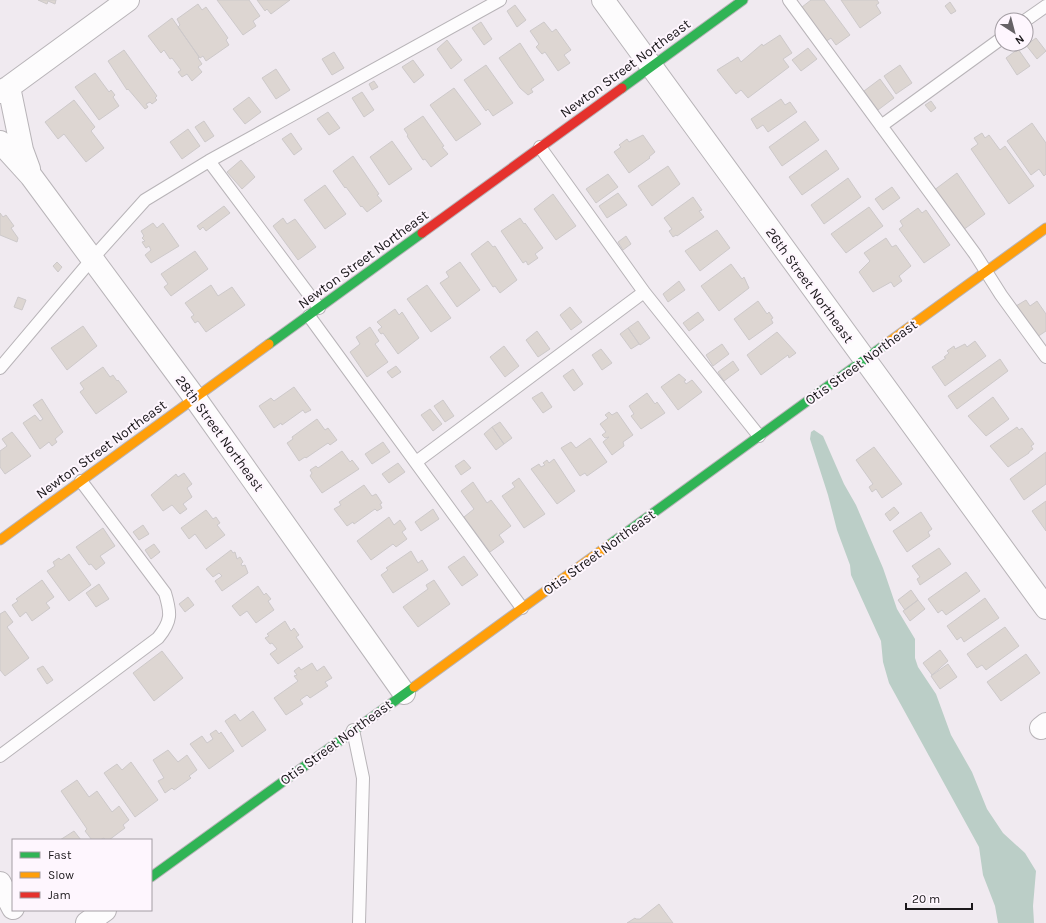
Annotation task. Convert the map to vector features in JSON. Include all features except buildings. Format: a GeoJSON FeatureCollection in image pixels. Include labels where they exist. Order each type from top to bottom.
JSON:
{"type":"FeatureCollection","features":[{"type":"Feature","properties":{"kind":"street"},"geometry":{"type":"LineString","coordinates":[[5,89],[128,0]]}},
{"type":"Feature","properties":{"kind":"street","name":"26th Street Northeast"},"geometry":{"type":"LineString","coordinates":[[603,0],[1046,608]]}},
{"type":"Feature","properties":{"kind":"street","name":"Newton Street Northeast"},"geometry":{"type":"LineString","coordinates":[[0,540],[743,0]]}},
{"type":"Feature","properties":{"kind":"street","name":"28th Street Northeast"},"geometry":{"type":"LineString","coordinates":[[5,89],[22,150],[32,176]]}},
{"type":"Feature","properties":{"kind":"street","name":"28th Street Northeast"},"geometry":{"type":"LineString","coordinates":[[0,142],[32,176],[195,398],[404,693]]}},
{"type":"Feature","properties":{"kind":"street","name":"Otis Street Northeast"},"geometry":{"type":"LineString","coordinates":[[152,876],[1046,228]]}},
{"type":"Feature","properties":{"kind":"street"},"geometry":{"type":"LineString","coordinates":[[0,883],[12,905]]}},
{"type":"Feature","properties":{"kind":"street"},"geometry":{"type":"LineString","coordinates":[[15,911],[21,923]]}},
{"type":"Feature","properties":{"kind":"street"},"geometry":{"type":"LineString","coordinates":[[87,923],[104,911]]}},
{"type":"Feature","properties":{"kind":"lane"},"geometry":{"type":"LineString","coordinates":[[0,368],[92,259],[145,200],[209,161],[500,0]]}},
{"type":"Feature","properties":{"kind":"lane"},"geometry":{"type":"LineString","coordinates":[[789,0],[975,254],[1046,357]]}},
{"type":"Feature","properties":{"kind":"lane"},"geometry":{"type":"LineString","coordinates":[[1034,14],[1046,6]]}},
{"type":"Feature","properties":{"kind":"lane"},"geometry":{"type":"LineString","coordinates":[[882,126],[994,44]]}},
{"type":"Feature","properties":{"kind":"lane"},"geometry":{"type":"LineString","coordinates":[[540,147],[644,292],[759,436]]}},
{"type":"Feature","properties":{"kind":"lane"},"geometry":{"type":"LineString","coordinates":[[209,161],[319,308]]}},
{"type":"Feature","properties":{"kind":"lane"},"geometry":{"type":"LineString","coordinates":[[416,462],[644,292]]}},
{"type":"Feature","properties":{"kind":"lane"},"geometry":{"type":"LineString","coordinates":[[309,316],[522,608]]}},
{"type":"Feature","properties":{"kind":"lane"},"geometry":{"type":"LineString","coordinates":[[0,756],[158,638],[166,628],[171,612],[165,593],[82,481]]}},
{"type":"Feature","properties":{"kind":"lane"},"geometry":{"type":"LineString","coordinates":[[353,730],[363,778],[359,923]]}},
{"type":"Feature","properties":{"kind":"shaded area"},"geometry":{"type":"Polygon","coordinates":[[[814,430],[823,436],[844,484],[856,505],[883,568],[897,609],[915,639],[915,658],[918,667],[936,694],[951,735],[972,772],[987,809],[1003,833],[1025,853],[1036,871],[1033,906],[1034,923],[998,923],[995,906],[983,875],[979,847],[889,683],[883,662],[881,641],[851,575],[850,565],[837,530],[828,495],[810,439],[811,432],[814,430]]]}},
{"type":"Feature","properties":{"kind":"traffic: fast"},"geometry":{"type":"LineString","coordinates":[[622,88],[743,0]]}},
{"type":"Feature","properties":{"kind":"traffic: fast"},"geometry":{"type":"LineString","coordinates":[[269,344],[422,233]]}},
{"type":"Feature","properties":{"kind":"traffic: fast"},"geometry":{"type":"LineString","coordinates":[[609,545],[886,344]]}},
{"type":"Feature","properties":{"kind":"traffic: fast"},"geometry":{"type":"LineString","coordinates":[[152,876],[414,687]]}},
{"type":"Feature","properties":{"kind":"traffic: slow"},"geometry":{"type":"LineString","coordinates":[[886,344],[1046,228]]}},
{"type":"Feature","properties":{"kind":"traffic: slow"},"geometry":{"type":"LineString","coordinates":[[0,540],[269,344]]}},
{"type":"Feature","properties":{"kind":"traffic: slow"},"geometry":{"type":"LineString","coordinates":[[414,687],[609,545]]}},
{"type":"Feature","properties":{"kind":"traffic: jam"},"geometry":{"type":"LineString","coordinates":[[422,233],[622,88]]}}]}
